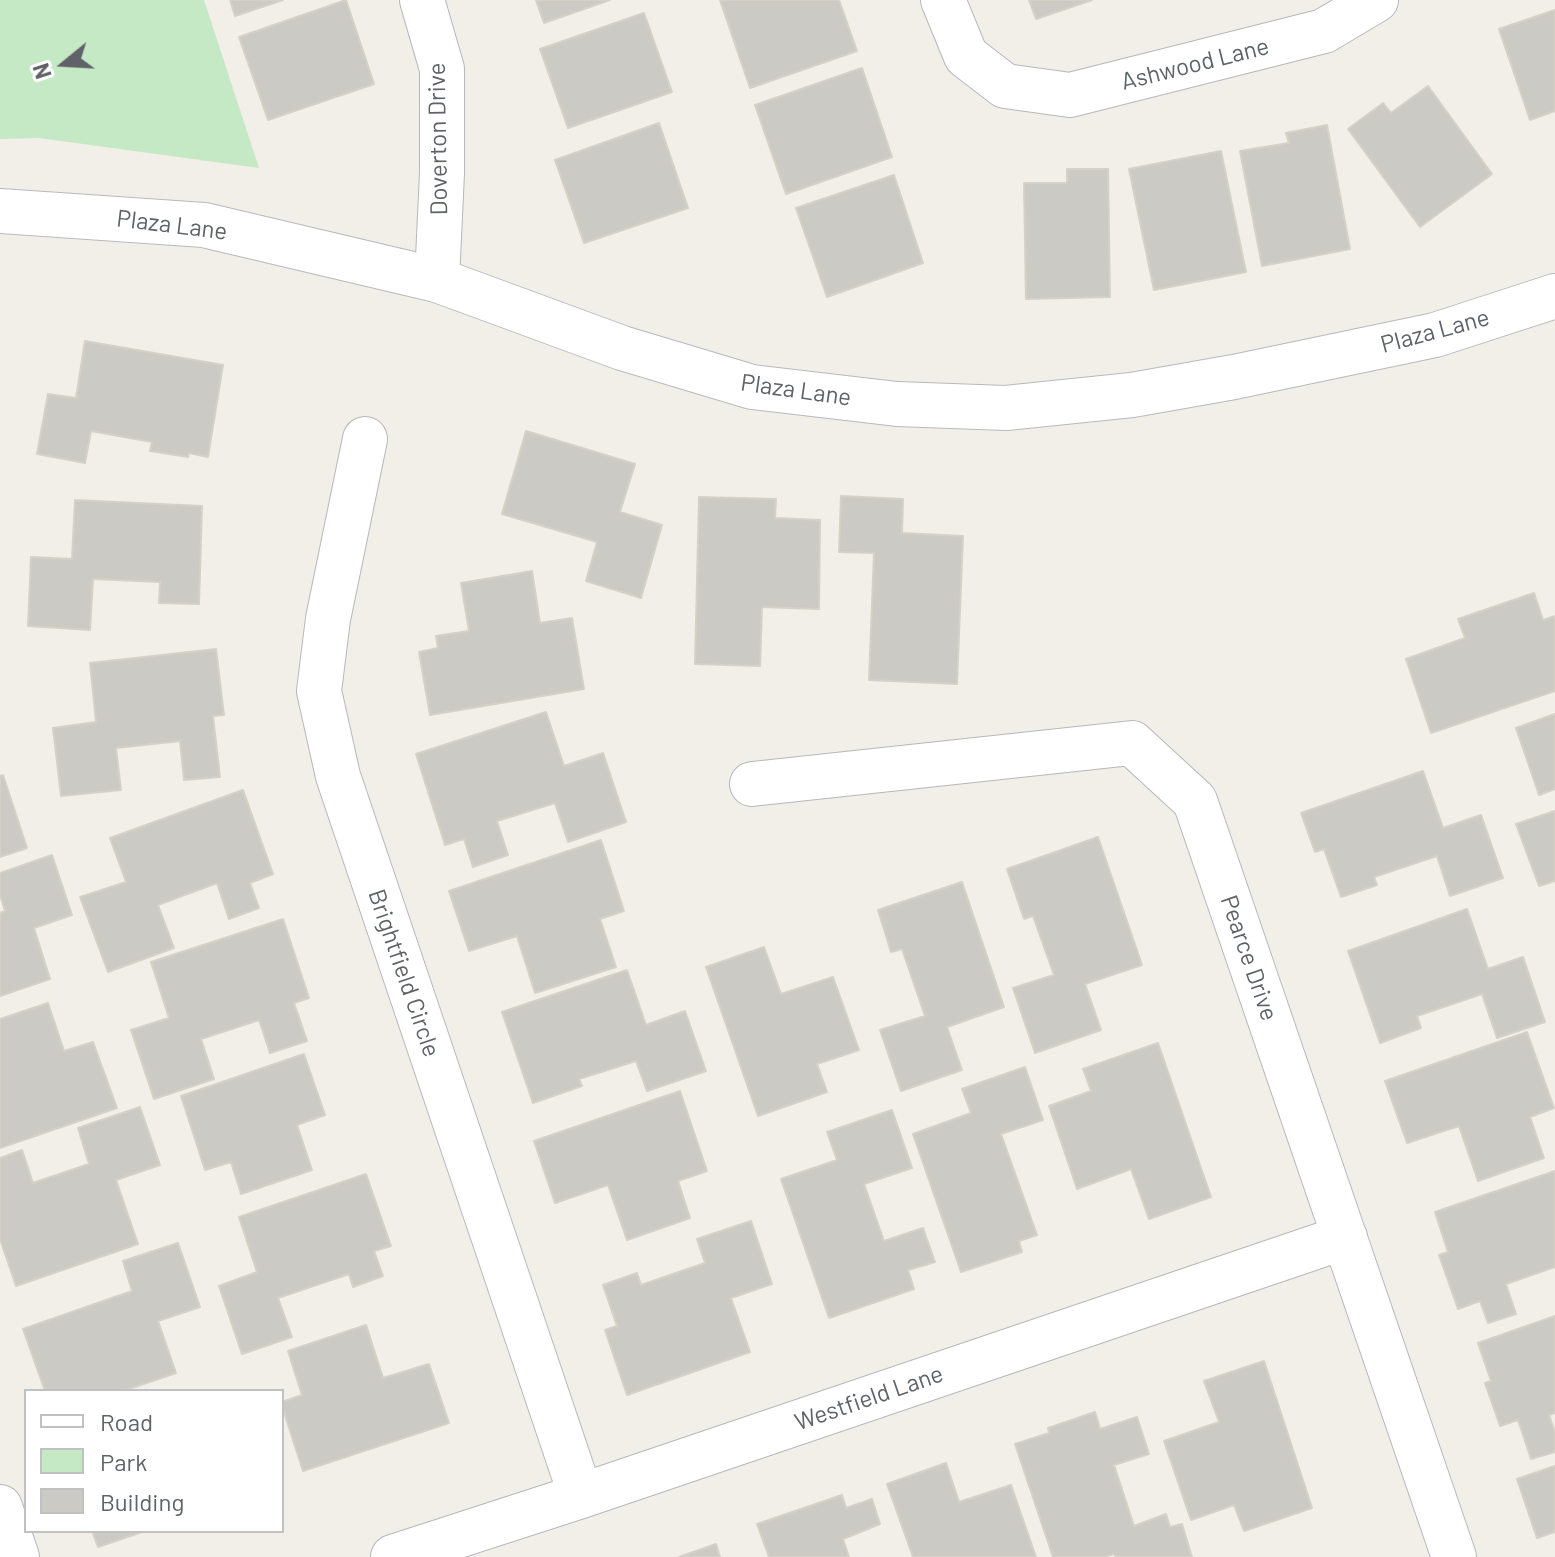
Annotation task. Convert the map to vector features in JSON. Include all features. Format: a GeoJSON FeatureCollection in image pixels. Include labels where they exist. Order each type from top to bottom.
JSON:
{"type":"FeatureCollection","features":[{"type":"Feature","properties":{"kind":"street","name":"Doverton Drive"},"geometry":{"type":"LineString","coordinates":[[422,0],[442,69],[442,173],[437,280]]}},
{"type":"Feature","properties":{"kind":"street","name":"Ashwood Lane"},"geometry":{"type":"LineString","coordinates":[[943,0],[966,56],[1005,86],[1070,95],[1324,31],[1376,0]]}},
{"type":"Feature","properties":{"kind":"street","name":"Plaza Lane"},"geometry":{"type":"LineString","coordinates":[[0,211],[204,225],[437,280],[622,348],[752,387],[897,404],[1006,408],[1132,395],[1435,335],[1555,296]]}},
{"type":"Feature","properties":{"kind":"street","name":"Brightfield Circle"},"geometry":{"type":"LineString","coordinates":[[365,439],[328,619],[319,691],[338,776],[581,1496]]}},
{"type":"Feature","properties":{"kind":"street","name":"Pearce Drive"},"geometry":{"type":"LineString","coordinates":[[752,784],[1132,743],[1195,801],[1454,1557]]}},
{"type":"Feature","properties":{"kind":"street","name":"Westfield Lane"},"geometry":{"type":"LineString","coordinates":[[393,1557],[1345,1237]]}},
{"type":"Feature","properties":{"kind":"street"},"geometry":{"type":"LineString","coordinates":[[0,1507],[17,1557]]}},
{"type":"Feature","properties":{"kind":"green space"},"geometry":{"type":"Polygon","coordinates":[[[0,0],[204,0],[259,168],[39,138],[0,139],[0,0]]]}},
{"type":"Feature","properties":{"kind":"building"},"geometry":{"type":"Polygon","coordinates":[[[230,0],[283,0],[235,16],[230,0]]]}},
{"type":"Feature","properties":{"kind":"building"},"geometry":{"type":"Polygon","coordinates":[[[346,0],[374,84],[268,120],[239,37],[346,0]]]}},
{"type":"Feature","properties":{"kind":"building"},"geometry":{"type":"Polygon","coordinates":[[[536,0],[610,0],[544,23],[536,0]]]}},
{"type":"Feature","properties":{"kind":"building"},"geometry":{"type":"Polygon","coordinates":[[[720,0],[839,0],[857,51],[750,88],[720,0]]]}},
{"type":"Feature","properties":{"kind":"building"},"geometry":{"type":"Polygon","coordinates":[[[1029,0],[1092,0],[1036,19],[1029,0]]]}},
{"type":"Feature","properties":{"kind":"building"},"geometry":{"type":"Polygon","coordinates":[[[1555,10],[1555,111],[1530,120],[1499,29],[1555,10]]]}},
{"type":"Feature","properties":{"kind":"building"},"geometry":{"type":"Polygon","coordinates":[[[644,13],[672,92],[568,128],[540,49],[644,13]]]}},
{"type":"Feature","properties":{"kind":"building"},"geometry":{"type":"Polygon","coordinates":[[[862,68],[892,157],[786,194],[755,105],[862,68]]]}},
{"type":"Feature","properties":{"kind":"building"},"geometry":{"type":"Polygon","coordinates":[[[1428,86],[1492,174],[1420,227],[1348,129],[1383,103],[1391,113],[1428,86]]]}},
{"type":"Feature","properties":{"kind":"building"},"geometry":{"type":"Polygon","coordinates":[[[659,123],[688,208],[584,243],[555,160],[659,123]]]}},
{"type":"Feature","properties":{"kind":"building"},"geometry":{"type":"Polygon","coordinates":[[[1327,125],[1350,249],[1262,266],[1240,151],[1289,143],[1286,133],[1327,125]]]}},
{"type":"Feature","properties":{"kind":"building"},"geometry":{"type":"Polygon","coordinates":[[[1221,151],[1246,272],[1154,290],[1129,169],[1221,151]]]}},
{"type":"Feature","properties":{"kind":"building"},"geometry":{"type":"Polygon","coordinates":[[[1067,169],[1108,169],[1110,297],[1026,299],[1024,183],[1067,183],[1067,169]]]}},
{"type":"Feature","properties":{"kind":"building"},"geometry":{"type":"Polygon","coordinates":[[[894,175],[923,263],[827,297],[796,208],[894,175]]]}},
{"type":"Feature","properties":{"kind":"building"},"geometry":{"type":"Polygon","coordinates":[[[85,341],[223,365],[208,457],[150,451],[152,442],[91,431],[85,463],[37,454],[48,394],[76,398],[85,341]]]}},
{"type":"Feature","properties":{"kind":"building"},"geometry":{"type":"Polygon","coordinates":[[[526,431],[635,464],[620,512],[662,525],[641,598],[586,581],[597,542],[502,514],[526,431]]]}},
{"type":"Feature","properties":{"kind":"building"},"geometry":{"type":"Polygon","coordinates":[[[841,496],[903,499],[902,533],[963,536],[957,684],[869,680],[874,553],[839,552],[841,496]]]}},
{"type":"Feature","properties":{"kind":"building"},"geometry":{"type":"Polygon","coordinates":[[[699,497],[776,499],[775,518],[820,520],[819,609],[762,607],[760,666],[695,664],[699,497]]]}},
{"type":"Feature","properties":{"kind":"building"},"geometry":{"type":"Polygon","coordinates":[[[75,500],[202,506],[199,604],[159,603],[160,582],[93,579],[90,630],[28,626],[31,557],[72,559],[75,500]]]}},
{"type":"Feature","properties":{"kind":"building"},"geometry":{"type":"Polygon","coordinates":[[[532,571],[540,623],[572,618],[584,689],[430,715],[419,652],[438,648],[436,636],[469,631],[461,583],[532,571]]]}},
{"type":"Feature","properties":{"kind":"building"},"geometry":{"type":"Polygon","coordinates":[[[1534,593],[1543,620],[1555,616],[1555,691],[1431,733],[1406,659],[1465,638],[1458,619],[1534,593]]]}},
{"type":"Feature","properties":{"kind":"building"},"geometry":{"type":"Polygon","coordinates":[[[216,649],[224,715],[213,716],[220,777],[184,780],[180,741],[116,748],[121,790],[61,796],[53,728],[96,722],[90,663],[216,649]]]}},
{"type":"Feature","properties":{"kind":"building"},"geometry":{"type":"Polygon","coordinates":[[[546,712],[564,766],[603,753],[626,822],[568,842],[555,803],[497,821],[508,855],[473,867],[464,839],[445,845],[416,754],[546,712]]]}},
{"type":"Feature","properties":{"kind":"building"},"geometry":{"type":"Polygon","coordinates":[[[1555,714],[1555,789],[1539,795],[1516,728],[1555,714]]]}},
{"type":"Feature","properties":{"kind":"building"},"geometry":{"type":"Polygon","coordinates":[[[1423,771],[1443,828],[1481,815],[1503,878],[1450,896],[1437,856],[1374,877],[1377,885],[1341,897],[1324,849],[1315,852],[1301,813],[1423,771]]]}},
{"type":"Feature","properties":{"kind":"building"},"geometry":{"type":"Polygon","coordinates":[[[3,775],[27,848],[0,857],[0,776],[3,775]]]}},
{"type":"Feature","properties":{"kind":"building"},"geometry":{"type":"Polygon","coordinates":[[[243,790],[273,874],[250,883],[259,908],[229,919],[217,883],[158,905],[174,948],[108,972],[80,897],[126,882],[110,838],[243,790]]]}},
{"type":"Feature","properties":{"kind":"building"},"geometry":{"type":"Polygon","coordinates":[[[1555,811],[1555,881],[1539,886],[1516,824],[1555,811]]]}},
{"type":"Feature","properties":{"kind":"building"},"geometry":{"type":"Polygon","coordinates":[[[1098,837],[1142,965],[1085,984],[1101,1030],[1035,1053],[1013,988],[1054,975],[1033,916],[1024,919],[1007,869],[1098,837]]]}},
{"type":"Feature","properties":{"kind":"building"},"geometry":{"type":"Polygon","coordinates":[[[601,840],[624,911],[600,919],[616,967],[535,993],[517,936],[469,951],[449,891],[601,840]]]}},
{"type":"Feature","properties":{"kind":"building"},"geometry":{"type":"Polygon","coordinates":[[[52,855],[72,915],[34,928],[50,979],[0,996],[0,913],[5,911],[0,895],[0,873],[52,855]]]}},
{"type":"Feature","properties":{"kind":"building"},"geometry":{"type":"Polygon","coordinates":[[[962,882],[1004,1007],[947,1027],[962,1070],[901,1091],[880,1030],[925,1016],[902,949],[891,952],[878,910],[962,882]]]}},
{"type":"Feature","properties":{"kind":"building"},"geometry":{"type":"Polygon","coordinates":[[[1467,909],[1488,969],[1523,957],[1545,1022],[1497,1038],[1482,994],[1417,1016],[1421,1028],[1380,1043],[1348,951],[1467,909]]]}},
{"type":"Feature","properties":{"kind":"building"},"geometry":{"type":"Polygon","coordinates":[[[283,919],[309,998],[294,1003],[307,1041],[270,1053],[259,1020],[201,1039],[214,1079],[154,1099],[131,1030],[169,1018],[151,962],[283,919]]]}},
{"type":"Feature","properties":{"kind":"building"},"geometry":{"type":"Polygon","coordinates":[[[764,947],[781,994],[833,977],[859,1050],[817,1064],[827,1092],[758,1116],[706,967],[764,947]]]}},
{"type":"Feature","properties":{"kind":"building"},"geometry":{"type":"Polygon","coordinates":[[[627,970],[646,1025],[685,1011],[706,1071],[647,1091],[636,1061],[579,1079],[582,1086],[533,1103],[502,1012],[627,970]]]}},
{"type":"Feature","properties":{"kind":"building"},"geometry":{"type":"Polygon","coordinates":[[[48,1003],[64,1051],[93,1042],[117,1108],[0,1148],[0,1019],[48,1003]]]}},
{"type":"Feature","properties":{"kind":"building"},"geometry":{"type":"Polygon","coordinates":[[[1527,1032],[1554,1108],[1530,1117],[1544,1158],[1478,1181],[1459,1126],[1407,1143],[1385,1081],[1527,1032]]]}},
{"type":"Feature","properties":{"kind":"building"},"geometry":{"type":"Polygon","coordinates":[[[1158,1043],[1211,1197],[1149,1219],[1131,1169],[1077,1189],[1049,1106],[1091,1091],[1083,1069],[1158,1043]]]}},
{"type":"Feature","properties":{"kind":"building"},"geometry":{"type":"Polygon","coordinates":[[[304,1054],[325,1115],[297,1125],[312,1170],[241,1194],[231,1162],[205,1170],[181,1096],[304,1054]]]}},
{"type":"Feature","properties":{"kind":"building"},"geometry":{"type":"Polygon","coordinates":[[[1025,1067],[1043,1120],[1001,1134],[1037,1235],[1019,1241],[1022,1252],[961,1272],[913,1134],[971,1113],[962,1089],[1025,1067]]]}},
{"type":"Feature","properties":{"kind":"building"},"geometry":{"type":"Polygon","coordinates":[[[680,1091],[707,1171],[678,1181],[690,1218],[627,1240],[608,1185],[555,1203],[534,1141],[680,1091]]]}},
{"type":"Feature","properties":{"kind":"building"},"geometry":{"type":"Polygon","coordinates":[[[140,1107],[160,1165],[116,1180],[138,1244],[16,1286],[0,1239],[0,1158],[22,1150],[33,1183],[89,1164],[78,1128],[140,1107]]]}},
{"type":"Feature","properties":{"kind":"building"},"geometry":{"type":"Polygon","coordinates":[[[892,1110],[912,1168],[864,1184],[884,1241],[923,1228],[935,1262],[908,1270],[914,1289],[829,1318],[781,1179],[837,1160],[827,1132],[892,1110]]]}},
{"type":"Feature","properties":{"kind":"building"},"geometry":{"type":"Polygon","coordinates":[[[1555,1171],[1555,1267],[1506,1284],[1516,1314],[1488,1323],[1480,1301],[1458,1309],[1439,1255],[1448,1252],[1435,1212],[1555,1171]]]}},
{"type":"Feature","properties":{"kind":"building"},"geometry":{"type":"Polygon","coordinates":[[[366,1174],[391,1246],[374,1251],[383,1276],[353,1287],[349,1274],[278,1298],[292,1337],[242,1354],[219,1286],[257,1272],[239,1217],[366,1174]]]}},
{"type":"Feature","properties":{"kind":"building"},"geometry":{"type":"Polygon","coordinates":[[[751,1221],[772,1284],[731,1298],[750,1352],[627,1395],[605,1330],[617,1326],[603,1285],[637,1273],[641,1285],[705,1263],[697,1239],[751,1221]]]}},
{"type":"Feature","properties":{"kind":"building"},"geometry":{"type":"Polygon","coordinates":[[[178,1243],[200,1307],[158,1321],[176,1373],[129,1389],[44,1389],[23,1329],[132,1291],[123,1261],[178,1243]]]}},
{"type":"Feature","properties":{"kind":"building"},"geometry":{"type":"Polygon","coordinates":[[[1555,1316],[1555,1413],[1549,1415],[1555,1432],[1555,1452],[1531,1459],[1518,1420],[1500,1426],[1485,1383],[1491,1381],[1478,1343],[1555,1316]]]}},
{"type":"Feature","properties":{"kind":"building"},"geometry":{"type":"Polygon","coordinates":[[[366,1325],[383,1378],[429,1364],[449,1423],[303,1471],[284,1412],[284,1401],[302,1395],[288,1351],[366,1325]]]}},
{"type":"Feature","properties":{"kind":"building"},"geometry":{"type":"Polygon","coordinates":[[[1264,1361],[1312,1508],[1244,1531],[1234,1505],[1191,1520],[1164,1441],[1219,1422],[1204,1381],[1264,1361]]]}},
{"type":"Feature","properties":{"kind":"building"},"geometry":{"type":"Polygon","coordinates":[[[1095,1412],[1100,1429],[1137,1417],[1149,1454],[1114,1465],[1134,1526],[1166,1514],[1170,1527],[1182,1524],[1192,1557],[1116,1557],[1114,1554],[1104,1557],[1053,1557],[1015,1444],[1049,1433],[1048,1428],[1095,1412]]]}},
{"type":"Feature","properties":{"kind":"building"},"geometry":{"type":"Polygon","coordinates":[[[946,1463],[959,1502],[1011,1485],[1036,1557],[913,1557],[887,1484],[946,1463]]]}},
{"type":"Feature","properties":{"kind":"building"},"geometry":{"type":"Polygon","coordinates":[[[1555,1466],[1555,1532],[1537,1538],[1517,1479],[1555,1466]]]}},
{"type":"Feature","properties":{"kind":"building"},"geometry":{"type":"Polygon","coordinates":[[[842,1495],[846,1508],[872,1499],[880,1524],[843,1539],[849,1557],[769,1557],[757,1524],[842,1495]]]}},
{"type":"Feature","properties":{"kind":"building"},"geometry":{"type":"Polygon","coordinates":[[[93,1533],[139,1533],[98,1547],[93,1533]]]}},
{"type":"Feature","properties":{"kind":"building"},"geometry":{"type":"Polygon","coordinates":[[[716,1544],[720,1557],[679,1557],[716,1544]]]}}]}
